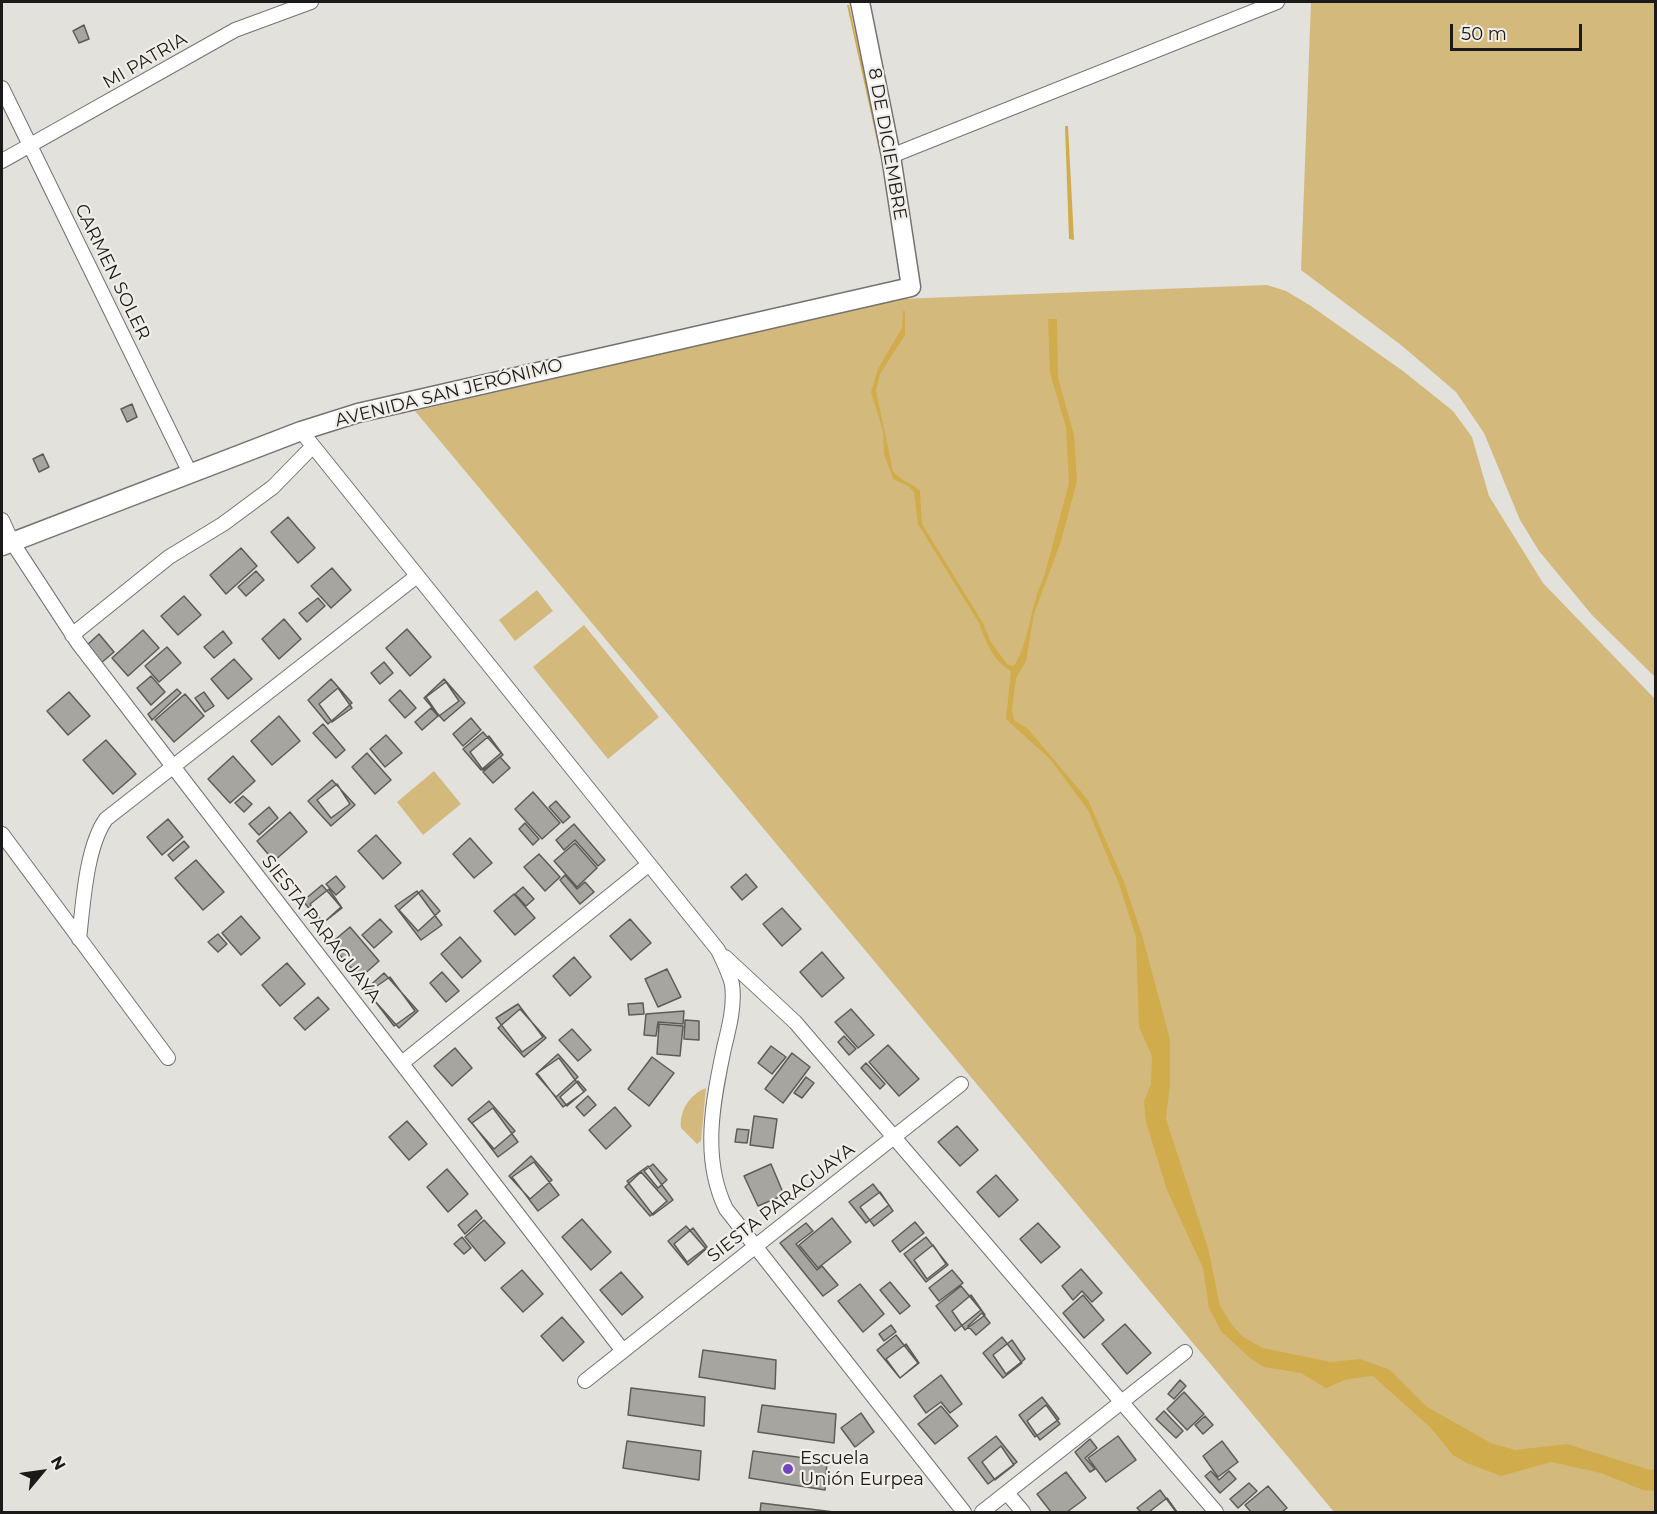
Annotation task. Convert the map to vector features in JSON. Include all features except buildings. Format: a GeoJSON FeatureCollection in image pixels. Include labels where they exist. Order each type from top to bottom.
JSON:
{"type":"FeatureCollection","features":[{"type":"Feature","properties":{"kind":"street","name":"MI PATRIA"},"geometry":{"type":"LineString","coordinates":[[2,161],[235,30],[311,2]]}},
{"type":"Feature","properties":{"kind":"street","name":"8 DE DICIEMBRE"},"geometry":{"type":"LineString","coordinates":[[860,2],[891,156],[911,287]]}},
{"type":"Feature","properties":{"kind":"street"},"geometry":{"type":"LineString","coordinates":[[891,156],[1277,2]]}},
{"type":"Feature","properties":{"kind":"street","name":"CARMEN SOLER"},"geometry":{"type":"LineString","coordinates":[[2,88],[190,473]]}},
{"type":"Feature","properties":{"kind":"street","name":"AVENIDA SAN JERÓNIMO"},"geometry":{"type":"LineString","coordinates":[[7,544],[301,431],[402,403],[911,287]]}},
{"type":"Feature","properties":{"kind":"street"},"geometry":{"type":"LineString","coordinates":[[301,431],[718,951],[795,1022],[1215,1512]]}},
{"type":"Feature","properties":{"kind":"street"},"geometry":{"type":"LineString","coordinates":[[72,635],[169,557],[223,524],[273,487],[313,446]]}},
{"type":"Feature","properties":{"kind":"street","name":"SIESTA PARAGUAYA"},"geometry":{"type":"LineString","coordinates":[[2,520],[7,544],[72,635],[623,1351]]}},
{"type":"Feature","properties":{"kind":"street"},"geometry":{"type":"LineString","coordinates":[[79,939],[99,829],[106,819],[417,576]]}},
{"type":"Feature","properties":{"kind":"street"},"geometry":{"type":"LineString","coordinates":[[2,834],[168,1058]]}},
{"type":"Feature","properties":{"kind":"street"},"geometry":{"type":"LineString","coordinates":[[402,1064],[648,865]]}},
{"type":"Feature","properties":{"kind":"street"},"geometry":{"type":"LineString","coordinates":[[718,951],[728,972],[732,1003],[710,1134],[713,1172],[726,1209],[964,1512]]}},
{"type":"Feature","properties":{"kind":"street","name":"SIESTA PARAGUAYA"},"geometry":{"type":"LineString","coordinates":[[585,1381],[961,1084]]}},
{"type":"Feature","properties":{"kind":"street"},"geometry":{"type":"LineString","coordinates":[[982,1512],[1185,1352]]}},
{"type":"Feature","properties":{"kind":"street"},"geometry":{"type":"LineString","coordinates":[[1007,1493],[1023,1512]]}},
{"type":"Feature","properties":{"kind":"shaded area"},"geometry":{"type":"Polygon","coordinates":[[[1311,2],[1655,2],[1655,677],[1592,615],[1539,551],[1520,520],[1484,433],[1456,392],[1401,345],[1301,270],[1311,2]]]}},
{"type":"Feature","properties":{"kind":"shaded area"},"geometry":{"type":"Polygon","coordinates":[[[847,5],[849,5],[885,167],[898,251],[896,251],[883,168],[847,5]]]}},
{"type":"Feature","properties":{"kind":"shaded area"},"geometry":{"type":"Polygon","coordinates":[[[1065,126],[1068,126],[1074,240],[1069,239],[1065,126]]]}},
{"type":"Feature","properties":{"kind":"shaded area"},"geometry":{"type":"Polygon","coordinates":[[[1267,285],[1286,291],[1311,306],[1403,371],[1453,411],[1472,437],[1489,496],[1543,583],[1655,699],[1655,1512],[1334,1512],[415,411],[899,299],[1267,285]]]}},
{"type":"Feature","properties":{"kind":"shaded area"},"geometry":{"type":"Polygon","coordinates":[[[903,311],[905,311],[905,335],[880,374],[876,391],[893,471],[920,491],[922,524],[983,623],[991,642],[1007,664],[1014,666],[1023,645],[1044,577],[1069,483],[1066,427],[1050,373],[1048,319],[1057,319],[1058,378],[1074,435],[1077,481],[1061,541],[1034,614],[1026,661],[1016,678],[1012,710],[1014,720],[1028,729],[1088,800],[1124,882],[1142,935],[1170,1040],[1170,1084],[1166,1119],[1208,1248],[1220,1306],[1232,1325],[1243,1337],[1263,1348],[1331,1362],[1360,1359],[1390,1370],[1427,1407],[1491,1443],[1515,1450],[1567,1444],[1650,1470],[1655,1469],[1655,1491],[1643,1490],[1601,1473],[1551,1462],[1501,1476],[1453,1455],[1430,1427],[1373,1376],[1347,1379],[1326,1388],[1301,1373],[1264,1367],[1250,1358],[1221,1331],[1209,1308],[1203,1268],[1167,1190],[1146,1122],[1144,1101],[1151,1084],[1152,1056],[1139,1027],[1136,937],[1119,884],[1088,810],[1050,759],[1006,719],[1011,671],[991,650],[979,623],[918,524],[914,492],[908,486],[893,479],[884,454],[883,431],[871,392],[878,369],[902,328],[903,311]]]}},
{"type":"Feature","properties":{"kind":"shaded area"},"geometry":{"type":"Polygon","coordinates":[[[537,590],[553,611],[515,641],[499,620],[537,590]]]}},
{"type":"Feature","properties":{"kind":"shaded area"},"geometry":{"type":"Polygon","coordinates":[[[584,625],[659,717],[608,759],[533,667],[584,625]]]}},
{"type":"Feature","properties":{"kind":"shaded area"},"geometry":{"type":"Polygon","coordinates":[[[434,771],[461,804],[423,835],[397,802],[434,771]]]}},
{"type":"Feature","properties":{"kind":"shaded area"},"geometry":{"type":"Polygon","coordinates":[[[706,1088],[701,1141],[697,1144],[681,1128],[682,1115],[695,1094],[706,1088]]]}},
{"type":"Feature","properties":{"kind":"place","name":"Escuela Unión Eurpea"},"geometry":{"type":"Point","coordinates":[788,1469]}}]}
